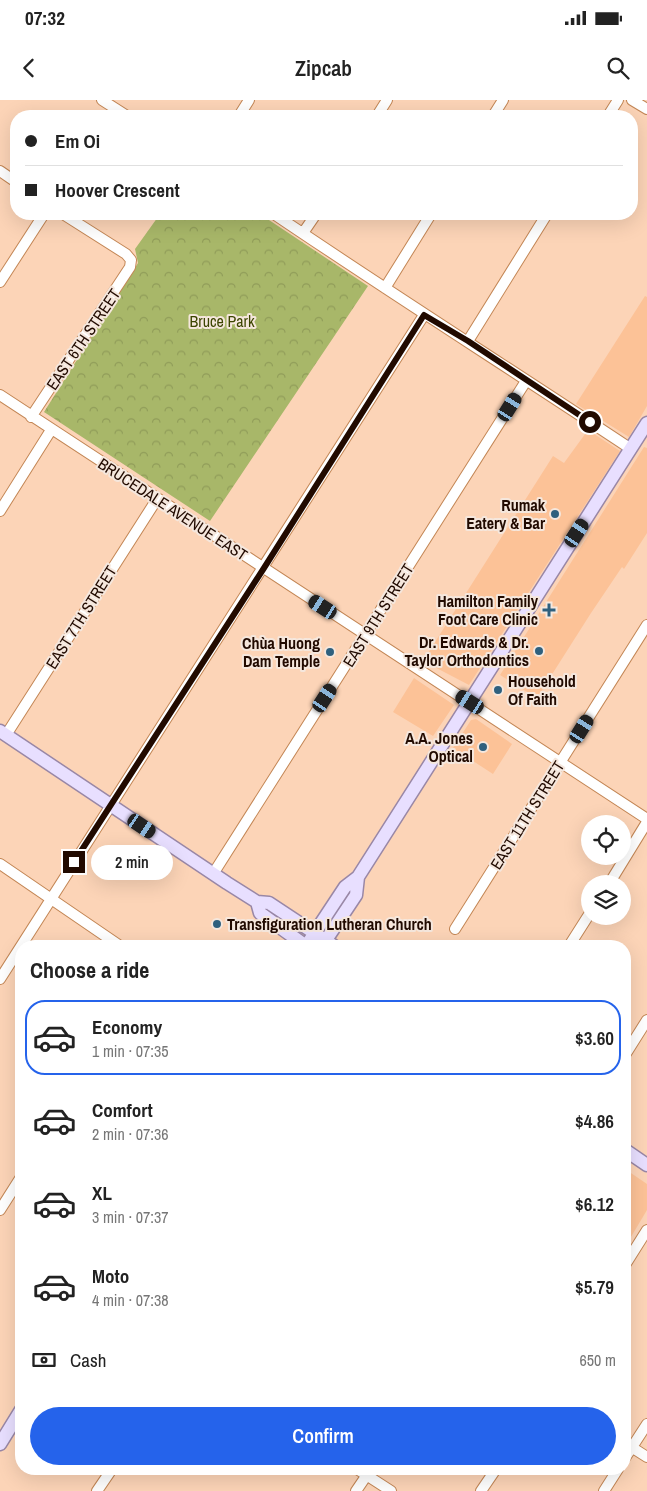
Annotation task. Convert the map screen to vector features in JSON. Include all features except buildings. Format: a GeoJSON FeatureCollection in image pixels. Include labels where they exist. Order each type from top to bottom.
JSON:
{"type":"FeatureCollection","features":[{"type":"Feature","properties":{"kind":"main road"},"geometry":{"type":"LineString","coordinates":[[325,940],[356,895],[358,877],[631,448],[645,431]]}},
{"type":"Feature","properties":{"kind":"main road"},"geometry":{"type":"LineString","coordinates":[[3,733],[213,874],[257,902],[269,903],[323,940]]}},
{"type":"Feature","properties":{"kind":"main road"},"geometry":{"type":"LineString","coordinates":[[257,902],[260,913],[298,940]]}},
{"type":"Feature","properties":{"kind":"main road"},"geometry":{"type":"LineString","coordinates":[[631,1154],[647,1165]]}},
{"type":"Feature","properties":{"kind":"main road"},"geometry":{"type":"LineString","coordinates":[[0,1444],[15,1420]]}},
{"type":"Feature","properties":{"kind":"street"},"geometry":{"type":"LineString","coordinates":[[632,100],[647,110]]}},
{"type":"Feature","properties":{"kind":"street"},"geometry":{"type":"LineString","coordinates":[[107,101],[119,110]]}},
{"type":"Feature","properties":{"kind":"street"},"geometry":{"type":"LineString","coordinates":[[0,282],[40,220]]}},
{"type":"Feature","properties":{"kind":"street","name":"EAST 6TH STREET"},"geometry":{"type":"LineString","coordinates":[[31,417],[130,267],[131,260],[126,254],[72,220]]}},
{"type":"Feature","properties":{"kind":"street"},"geometry":{"type":"LineString","coordinates":[[283,220],[424,315],[468,341],[631,448]]}},
{"type":"Feature","properties":{"kind":"street"},"geometry":{"type":"LineString","coordinates":[[303,233],[312,220]]}},
{"type":"Feature","properties":{"kind":"street"},"geometry":{"type":"LineString","coordinates":[[385,288],[427,220]]}},
{"type":"Feature","properties":{"kind":"street"},"geometry":{"type":"LineString","coordinates":[[468,341],[543,220]]}},
{"type":"Feature","properties":{"kind":"street"},"geometry":{"type":"LineString","coordinates":[[25,940],[424,315]]}},
{"type":"Feature","properties":{"kind":"street","name":"EAST 9TH STREET"},"geometry":{"type":"LineString","coordinates":[[213,874],[526,380]]}},
{"type":"Feature","properties":{"kind":"street","name":"BRUCEDALE AVENUE EAST"},"geometry":{"type":"LineString","coordinates":[[0,395],[470,702],[647,821]]}},
{"type":"Feature","properties":{"kind":"street"},"geometry":{"type":"LineString","coordinates":[[0,511],[52,430]]}},
{"type":"Feature","properties":{"kind":"street","name":"EAST 7TH STREET"},"geometry":{"type":"LineString","coordinates":[[3,733],[157,499]]}},
{"type":"Feature","properties":{"kind":"street","name":"EAST 11TH STREET"},"geometry":{"type":"LineString","coordinates":[[455,929],[647,625]]}},
{"type":"Feature","properties":{"kind":"street"},"geometry":{"type":"LineString","coordinates":[[614,875],[647,821]]}},
{"type":"Feature","properties":{"kind":"street"},"geometry":{"type":"LineString","coordinates":[[0,864],[111,940]]}},
{"type":"Feature","properties":{"kind":"street"},"geometry":{"type":"LineString","coordinates":[[573,940],[582,925]]}},
{"type":"Feature","properties":{"kind":"street"},"geometry":{"type":"LineString","coordinates":[[0,979],[15,955]]}},
{"type":"Feature","properties":{"kind":"street"},"geometry":{"type":"LineString","coordinates":[[631,1045],[647,1020]]}},
{"type":"Feature","properties":{"kind":"street"},"geometry":{"type":"LineString","coordinates":[[0,1210],[15,1186]]}},
{"type":"Feature","properties":{"kind":"street"},"geometry":{"type":"LineString","coordinates":[[631,1255],[647,1230]]}},
{"type":"Feature","properties":{"kind":"street"},"geometry":{"type":"LineString","coordinates":[[631,1443],[647,1424]]}},
{"type":"Feature","properties":{"kind":"street"},"geometry":{"type":"LineString","coordinates":[[631,1446],[647,1457]]}},
{"type":"Feature","properties":{"kind":"street"},"geometry":{"type":"LineString","coordinates":[[97,1491],[108,1475]]}},
{"type":"Feature","properties":{"kind":"street"},"geometry":{"type":"LineString","coordinates":[[356,1491],[367,1475]]}},
{"type":"Feature","properties":{"kind":"street"},"geometry":{"type":"LineString","coordinates":[[372,1475],[391,1491]]}},
{"type":"Feature","properties":{"kind":"street"},"geometry":{"type":"LineString","coordinates":[[481,1491],[492,1475]]}},
{"type":"Feature","properties":{"kind":"street"},"geometry":{"type":"LineString","coordinates":[[604,1491],[614,1475]]}},
{"type":"Feature","properties":{"kind":"shaded area"},"geometry":{"type":"Polygon","coordinates":[[[645,296],[647,297],[647,406],[629,437],[576,404],[645,296]]]}},
{"type":"Feature","properties":{"kind":"shaded area"},"geometry":{"type":"Polygon","coordinates":[[[588,430],[620,451],[469,685],[423,661],[553,456],[564,463],[588,430]]]}},
{"type":"Feature","properties":{"kind":"shaded area"},"geometry":{"type":"Polygon","coordinates":[[[644,447],[647,448],[647,533],[624,569],[622,567],[591,613],[537,698],[500,675],[644,447]]]}},
{"type":"Feature","properties":{"kind":"shaded area"},"geometry":{"type":"Polygon","coordinates":[[[414,678],[454,705],[433,736],[393,712],[414,678]]]}},
{"type":"Feature","properties":{"kind":"shaded area"},"geometry":{"type":"Polygon","coordinates":[[[476,719],[512,744],[493,774],[453,748],[471,720],[476,719]]]}},
{"type":"Feature","properties":{"kind":"shaded area"},"geometry":{"type":"Polygon","coordinates":[[[631,1173],[647,1184],[647,1210],[631,1237],[631,1173]]]}},
{"type":"Feature","properties":{"kind":"green space","name":"Bruce Park"},"geometry":{"type":"Polygon","coordinates":[[[156,220],[269,220],[368,286],[210,521],[44,412],[138,263],[135,249],[156,220]]]}},
{"type":"Feature","properties":{"kind":"place","name":"Rumak Eatery & Bar"},"geometry":{"type":"Point","coordinates":[555,514]}},
{"type":"Feature","properties":{"kind":"place","name":"Hamilton Family Foot Care Clinic"},"geometry":{"type":"Point","coordinates":[549,610]}},
{"type":"Feature","properties":{"kind":"place","name":"Dr. Edwards & Dr. Taylor Orthodontics"},"geometry":{"type":"Point","coordinates":[539,651]}},
{"type":"Feature","properties":{"kind":"place","name":"Chùa Huong Dam Temple"},"geometry":{"type":"Point","coordinates":[330,652]}},
{"type":"Feature","properties":{"kind":"place","name":"Household Of Faith"},"geometry":{"type":"Point","coordinates":[498,690]}},
{"type":"Feature","properties":{"kind":"place","name":"A.A. Jones Optical"},"geometry":{"type":"Point","coordinates":[483,747]}},
{"type":"Feature","properties":{"kind":"place","name":"Transfiguration Lutheran Church"},"geometry":{"type":"Point","coordinates":[217,924]}},
{"type":"Feature","properties":{"kind":"route"},"geometry":{"type":"LineString","coordinates":[[74,862],[264,568],[424,315],[468,341],[590,422]]}}]}
